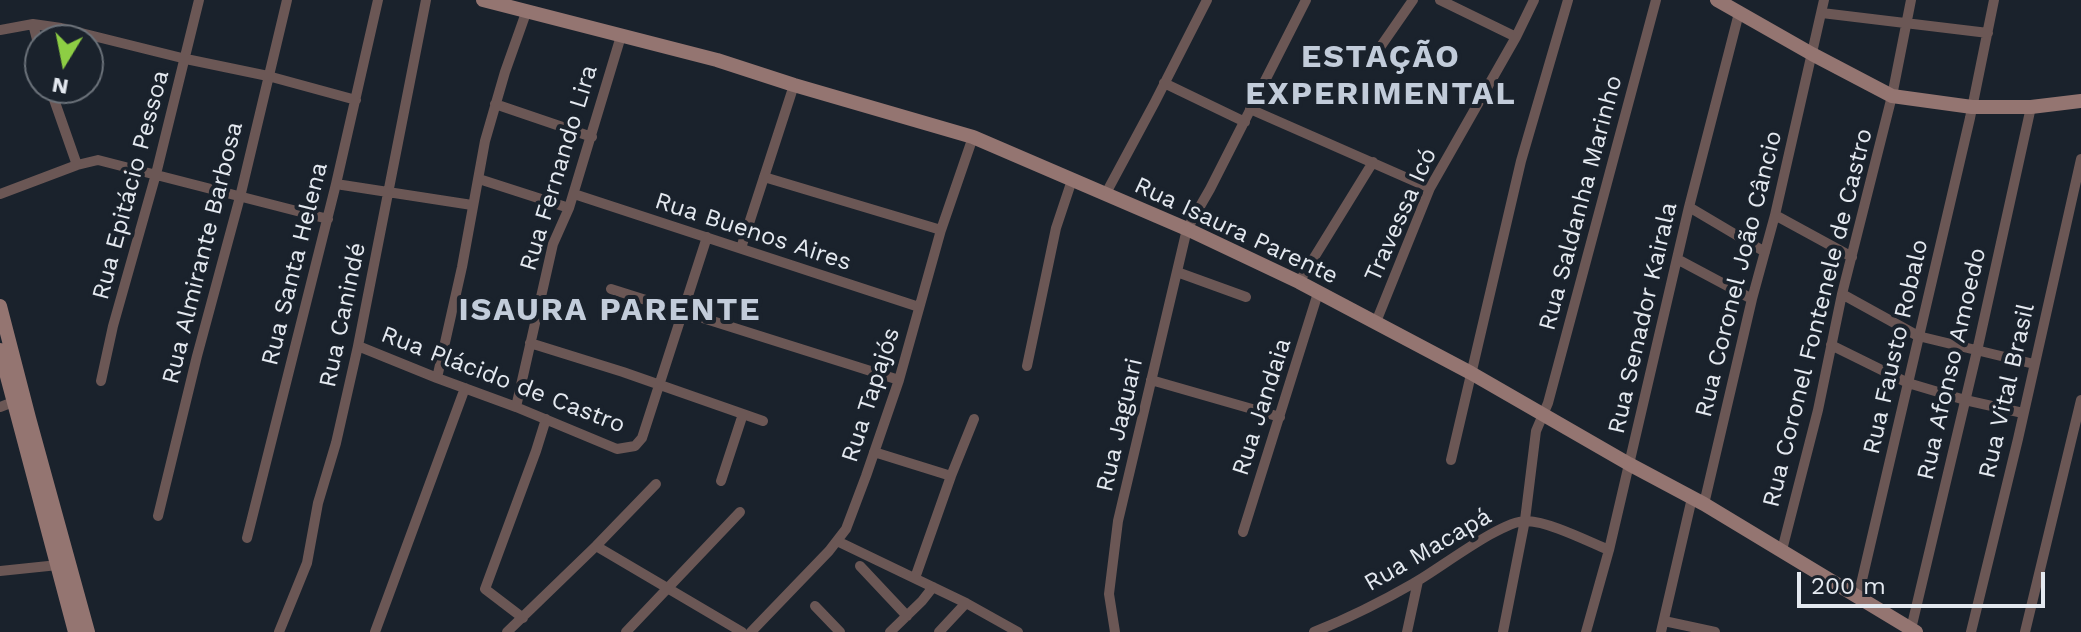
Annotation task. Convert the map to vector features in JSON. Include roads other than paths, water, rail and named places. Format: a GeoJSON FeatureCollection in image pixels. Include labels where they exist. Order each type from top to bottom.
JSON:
{"type":"FeatureCollection","features":[{"type":"Feature","properties":{"kind":"street","name":"Rua Epitácio Pessoa"},"geometry":{"type":"LineString","coordinates":[[101,381],[199,0]]}},
{"type":"Feature","properties":{"kind":"street","name":"Rua Almirante Barbosa"},"geometry":{"type":"LineString","coordinates":[[158,516],[287,0]]}},
{"type":"Feature","properties":{"kind":"street","name":"Rua Santa Helena"},"geometry":{"type":"LineString","coordinates":[[247,538],[328,219],[378,0]]}},
{"type":"Feature","properties":{"kind":"street","name":"Rua Canindé"},"geometry":{"type":"LineString","coordinates":[[279,632],[307,563],[318,503],[358,346],[426,0]]}},
{"type":"Feature","properties":{"kind":"street","name":"Rua Isaura Parente"},"geometry":{"type":"LineString","coordinates":[[483,0],[717,60],[973,137],[1187,229],[1299,282],[1471,373],[1698,501],[1913,630]]}},
{"type":"Feature","properties":{"kind":"street"},"geometry":{"type":"LineString","coordinates":[[1105,195],[1207,0]]}},
{"type":"Feature","properties":{"kind":"street","name":"Rua Jaguari"},"geometry":{"type":"LineString","coordinates":[[1115,632],[1109,594],[1118,521],[1187,229],[1306,0]]}},
{"type":"Feature","properties":{"kind":"street"},"geometry":{"type":"LineString","coordinates":[[1381,46],[1413,0]]}},
{"type":"Feature","properties":{"kind":"street"},"geometry":{"type":"LineString","coordinates":[[1440,0],[1516,37]]}},
{"type":"Feature","properties":{"kind":"street","name":"Travessa Icó"},"geometry":{"type":"LineString","coordinates":[[1376,322],[1430,188],[1534,0]]}},
{"type":"Feature","properties":{"kind":"street"},"geometry":{"type":"LineString","coordinates":[[1451,460],[1521,161],[1568,0]]}},
{"type":"Feature","properties":{"kind":"street","name":"Rua Saldanha Marinho"},"geometry":{"type":"LineString","coordinates":[[1503,632],[1525,520],[1536,431],[1543,415],[1656,0]]}},
{"type":"Feature","properties":{"kind":"street"},"geometry":{"type":"LineString","coordinates":[[1717,0],[1892,96],[1972,107],[2031,107],[2081,101]]}},
{"type":"Feature","properties":{"kind":"street","name":"Rua Coronel João Câncio"},"geometry":{"type":"LineString","coordinates":[[1662,626],[1775,215],[1824,0]]}},
{"type":"Feature","properties":{"kind":"street","name":"Rua Coronel Fontenele de Castro"},"geometry":{"type":"LineString","coordinates":[[1782,550],[1892,96],[1911,0]]}},
{"type":"Feature","properties":{"kind":"street","name":"Rua Fausto Robalo"},"geometry":{"type":"LineString","coordinates":[[1858,597],[1994,0]]}},
{"type":"Feature","properties":{"kind":"street"},"geometry":{"type":"LineString","coordinates":[[437,378],[485,141],[527,10]]}},
{"type":"Feature","properties":{"kind":"street","name":"Rua Senador Kairala"},"geometry":{"type":"LineString","coordinates":[[1586,632],[1609,550],[1689,207],[1739,13]]}},
{"type":"Feature","properties":{"kind":"street"},"geometry":{"type":"LineString","coordinates":[[1822,13],[1988,33]]}},
{"type":"Feature","properties":{"kind":"street"},"geometry":{"type":"LineString","coordinates":[[0,30],[24,26]]}},
{"type":"Feature","properties":{"kind":"street","name":"Rua Fernando Lira"},"geometry":{"type":"LineString","coordinates":[[516,407],[553,244],[574,194],[621,36]]}},
{"type":"Feature","properties":{"kind":"street"},"geometry":{"type":"LineString","coordinates":[[104,37],[356,100]]}},
{"type":"Feature","properties":{"kind":"street"},"geometry":{"type":"LineString","coordinates":[[1164,83],[1245,122]]}},
{"type":"Feature","properties":{"kind":"street"},"geometry":{"type":"LineString","coordinates":[[741,248],[794,85]]}},
{"type":"Feature","properties":{"kind":"street"},"geometry":{"type":"LineString","coordinates":[[56,104],[77,165]]}},
{"type":"Feature","properties":{"kind":"street"},"geometry":{"type":"LineString","coordinates":[[495,104],[592,137]]}},
{"type":"Feature","properties":{"kind":"street","name":"Rua Afonso Amoedo"},"geometry":{"type":"LineString","coordinates":[[1913,630],[2031,107]]}},
{"type":"Feature","properties":{"kind":"street"},"geometry":{"type":"LineString","coordinates":[[1250,109],[1430,188]]}},
{"type":"Feature","properties":{"kind":"street","name":"Rua Tapajós"},"geometry":{"type":"LineString","coordinates":[[751,632],[837,541],[851,517],[899,380],[941,230],[973,137]]}},
{"type":"Feature","properties":{"kind":"street","name":"Rua Vital Brasil"},"geometry":{"type":"LineString","coordinates":[[1971,632],[2081,159]]}},
{"type":"Feature","properties":{"kind":"street"},"geometry":{"type":"LineString","coordinates":[[0,194],[98,160],[328,219]]}},
{"type":"Feature","properties":{"kind":"street"},"geometry":{"type":"LineString","coordinates":[[1299,282],[1373,162]]}},
{"type":"Feature","properties":{"kind":"street"},"geometry":{"type":"LineString","coordinates":[[764,177],[941,230]]}},
{"type":"Feature","properties":{"kind":"street"},"geometry":{"type":"LineString","coordinates":[[479,179],[569,208]]}},
{"type":"Feature","properties":{"kind":"street"},"geometry":{"type":"LineString","coordinates":[[1027,366],[1056,228],[1072,180]]}},
{"type":"Feature","properties":{"kind":"street"},"geometry":{"type":"LineString","coordinates":[[336,184],[472,205]]}},
{"type":"Feature","properties":{"kind":"street","name":"Rua Buenos Aires"},"geometry":{"type":"LineString","coordinates":[[574,194],[919,307]]}},
{"type":"Feature","properties":{"kind":"street"},"geometry":{"type":"LineString","coordinates":[[1689,207],[1765,252]]}},
{"type":"Feature","properties":{"kind":"street"},"geometry":{"type":"LineString","coordinates":[[1775,215],[1852,257]]}},
{"type":"Feature","properties":{"kind":"street"},"geometry":{"type":"LineString","coordinates":[[658,385],[707,237]]}},
{"type":"Feature","properties":{"kind":"street"},"geometry":{"type":"LineString","coordinates":[[1677,259],[1752,299]]}},
{"type":"Feature","properties":{"kind":"street"},"geometry":{"type":"LineString","coordinates":[[1177,272],[1246,297]]}},
{"type":"Feature","properties":{"kind":"street"},"geometry":{"type":"LineString","coordinates":[[611,289],[899,380]]}},
{"type":"Feature","properties":{"kind":"street","name":"Rua Jandaia"},"geometry":{"type":"LineString","coordinates":[[1243,532],[1318,293]]}},
{"type":"Feature","properties":{"kind":"street"},"geometry":{"type":"LineString","coordinates":[[1842,294],[1918,336],[2034,364]]}},
{"type":"Feature","properties":{"kind":"street"},"geometry":{"type":"LineString","coordinates":[[0,306],[88,632]]}},
{"type":"Feature","properties":{"kind":"street"},"geometry":{"type":"LineString","coordinates":[[530,343],[763,421]]}},
{"type":"Feature","properties":{"kind":"street"},"geometry":{"type":"LineString","coordinates":[[1831,345],[1908,383],[2023,413]]}},
{"type":"Feature","properties":{"kind":"street","name":"Rua Plácido de Castro"},"geometry":{"type":"LineString","coordinates":[[358,346],[617,449],[635,446],[642,438],[658,385]]}},
{"type":"Feature","properties":{"kind":"street"},"geometry":{"type":"LineString","coordinates":[[0,350],[6,405],[58,565],[75,632]]}},
{"type":"Feature","properties":{"kind":"street"},"geometry":{"type":"LineString","coordinates":[[1151,380],[1280,417]]}},
{"type":"Feature","properties":{"kind":"street"},"geometry":{"type":"LineString","coordinates":[[375,632],[465,388]]}},
{"type":"Feature","properties":{"kind":"street"},"geometry":{"type":"LineString","coordinates":[[2025,632],[2081,400]]}},
{"type":"Feature","properties":{"kind":"street"},"geometry":{"type":"LineString","coordinates":[[721,481],[743,414]]}},
{"type":"Feature","properties":{"kind":"street"},"geometry":{"type":"LineString","coordinates":[[523,618],[485,589],[546,419]]}},
{"type":"Feature","properties":{"kind":"street"},"geometry":{"type":"LineString","coordinates":[[915,578],[974,419]]}},
{"type":"Feature","properties":{"kind":"street"},"geometry":{"type":"LineString","coordinates":[[874,452],[951,476]]}},
{"type":"Feature","properties":{"kind":"street"},"geometry":{"type":"LineString","coordinates":[[507,632],[656,484]]}},
{"type":"Feature","properties":{"kind":"street"},"geometry":{"type":"LineString","coordinates":[[626,632],[740,512]]}},
{"type":"Feature","properties":{"kind":"street","name":"Rua Macapá"},"geometry":{"type":"LineString","coordinates":[[1314,632],[1360,613],[1502,529],[1525,520],[1545,524],[1609,550]]}},
{"type":"Feature","properties":{"kind":"street"},"geometry":{"type":"LineString","coordinates":[[837,541],[966,603],[1015,631]]}},
{"type":"Feature","properties":{"kind":"street"},"geometry":{"type":"LineString","coordinates":[[596,546],[742,632]]}},
{"type":"Feature","properties":{"kind":"street"},"geometry":{"type":"LineString","coordinates":[[0,571],[58,565]]}},
{"type":"Feature","properties":{"kind":"street"},"geometry":{"type":"LineString","coordinates":[[860,566],[907,616]]}},
{"type":"Feature","properties":{"kind":"street"},"geometry":{"type":"LineString","coordinates":[[1407,632],[1418,581]]}},
{"type":"Feature","properties":{"kind":"street"},"geometry":{"type":"LineString","coordinates":[[890,632],[933,587]]}},
{"type":"Feature","properties":{"kind":"street"},"geometry":{"type":"LineString","coordinates":[[939,632],[966,603]]}},
{"type":"Feature","properties":{"kind":"street"},"geometry":{"type":"LineString","coordinates":[[815,606],[840,632]]}},
{"type":"Feature","properties":{"kind":"street"},"geometry":{"type":"LineString","coordinates":[[1662,626],[1715,632]]}},
{"type":"Feature","properties":{"kind":"district","name":"ESTAÇÃO EXPERIMENTAL"},"geometry":{"type":"Point","coordinates":[1381,76]}},
{"type":"Feature","properties":{"kind":"district","name":"ISAURA PARENTE"},"geometry":{"type":"Point","coordinates":[610,311]}}]}
